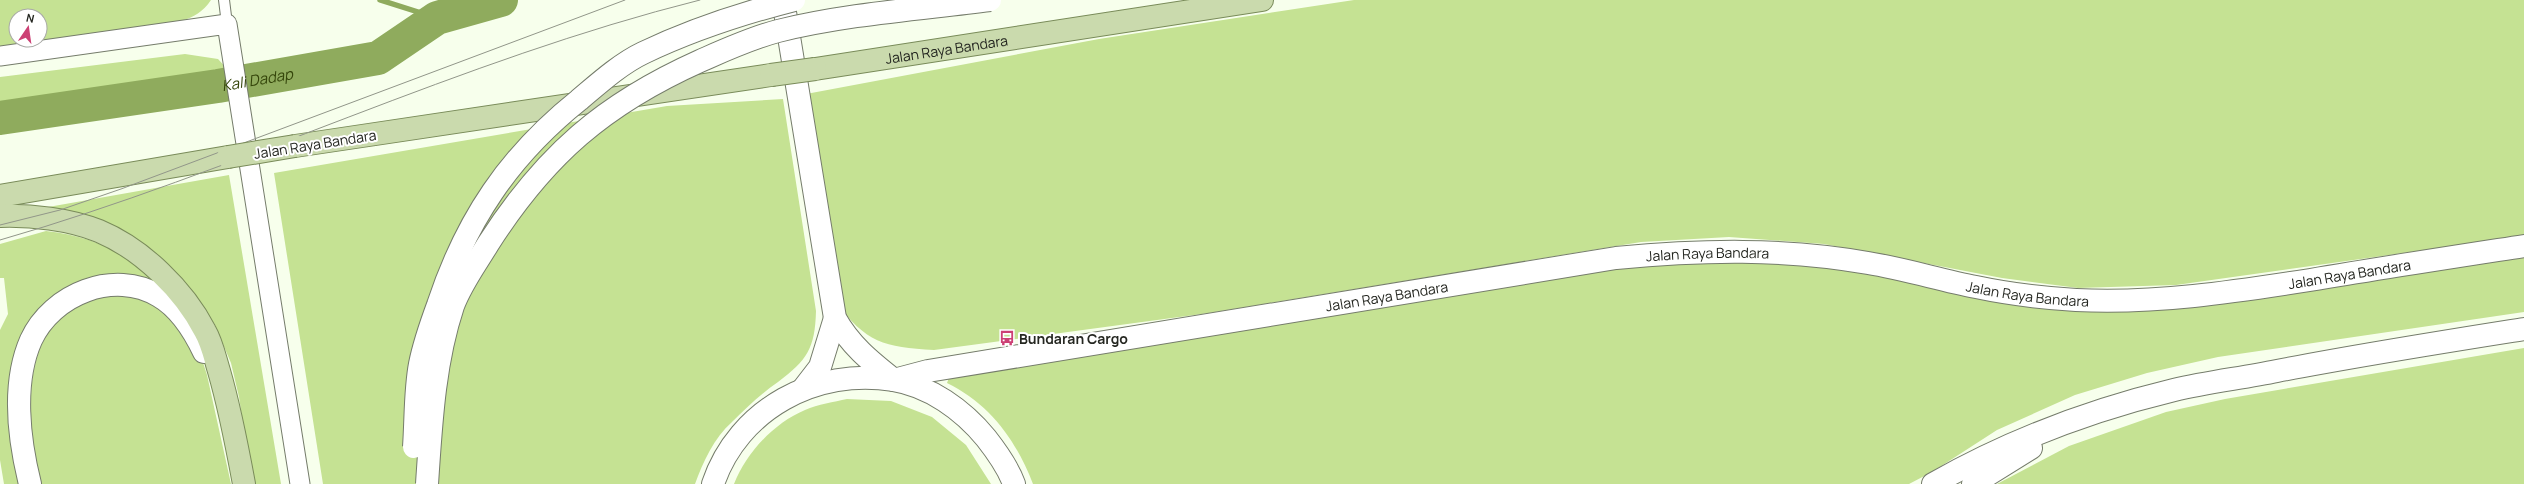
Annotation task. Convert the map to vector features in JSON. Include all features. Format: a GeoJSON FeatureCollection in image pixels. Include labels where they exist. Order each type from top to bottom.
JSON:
{"type":"FeatureCollection","features":[{"type":"Feature","properties":{"kind":"main road","name":"Jalan Raya Bandara"},"geometry":{"type":"LineString","coordinates":[[0,196],[295,146],[815,69],[1262,0]]}},
{"type":"Feature","properties":{"kind":"main road"},"geometry":{"type":"LineString","coordinates":[[0,216],[74,223],[99,231],[125,245],[153,267],[181,295],[206,332],[231,410],[244,484]]}},
{"type":"Feature","properties":{"kind":"street"},"geometry":{"type":"LineString","coordinates":[[783,0],[835,318],[845,336],[863,356],[894,380],[935,395],[966,416],[995,449],[1014,484]]}},
{"type":"Feature","properties":{"kind":"street"},"geometry":{"type":"LineString","coordinates":[[426,484],[414,450],[420,364],[446,279],[466,234],[485,201],[506,171],[556,118],[604,79],[642,54],[755,10],[794,0]]}},
{"type":"Feature","properties":{"kind":"street"},"geometry":{"type":"LineString","coordinates":[[426,484],[431,424],[437,379],[454,305],[468,275],[508,212],[573,139],[608,111],[644,88],[729,48],[778,32],[843,19],[990,0]]}},
{"type":"Feature","properties":{"kind":"street"},"geometry":{"type":"LineString","coordinates":[[0,56],[227,24],[300,484]]}},
{"type":"Feature","properties":{"kind":"street","name":"Jalan Raya Bandara"},"geometry":{"type":"LineString","coordinates":[[894,380],[928,371],[1616,258],[1684,251],[1764,251],[1820,255],[1870,263],[1978,288],[2030,296],[2078,300],[2128,300],[2161,299],[2248,289],[2524,246]]}},
{"type":"Feature","properties":{"kind":"street"},"geometry":{"type":"LineString","coordinates":[[30,484],[20,420],[22,378],[27,352],[34,334],[48,315],[68,300],[88,290],[110,285],[135,287],[152,292],[173,306],[189,326],[202,347],[231,410]]}},
{"type":"Feature","properties":{"kind":"street"},"geometry":{"type":"LineString","coordinates":[[803,389],[820,367],[835,318]]}},
{"type":"Feature","properties":{"kind":"street"},"geometry":{"type":"LineString","coordinates":[[1933,484],[1990,454],[2069,423],[2110,408],[2175,390],[2383,351],[2524,329]]}},
{"type":"Feature","properties":{"kind":"street"},"geometry":{"type":"LineString","coordinates":[[713,484],[722,460],[742,433],[769,408],[785,397],[821,382],[840,379],[894,380]]}},
{"type":"Feature","properties":{"kind":"street"},"geometry":{"type":"LineString","coordinates":[[1973,484],[2069,423]]}},
{"type":"Feature","properties":{"kind":"lane"},"geometry":{"type":"LineString","coordinates":[[224,0],[227,24]]}},
{"type":"Feature","properties":{"kind":"green space"},"geometry":{"type":"Polygon","coordinates":[[[0,0],[211,0],[198,14],[181,21],[48,42],[48,8],[8,8],[8,48],[0,49],[0,0]]]}},
{"type":"Feature","properties":{"kind":"green space"},"geometry":{"type":"Polygon","coordinates":[[[1354,0],[2524,0],[2524,236],[2176,285],[2078,288],[2002,278],[1824,244],[1729,237],[1641,242],[1209,313],[934,350],[902,347],[877,340],[857,326],[835,301],[806,94],[1099,39],[1354,0]]]}},
{"type":"Feature","properties":{"kind":"green space"},"geometry":{"type":"Polygon","coordinates":[[[185,54],[218,59],[229,71],[0,105],[0,77],[185,54]]]}},
{"type":"Feature","properties":{"kind":"green space"},"geometry":{"type":"Polygon","coordinates":[[[783,99],[816,311],[814,335],[808,352],[803,360],[754,401],[720,435],[705,459],[695,484],[323,484],[274,173],[667,106],[783,99]]]}},
{"type":"Feature","properties":{"kind":"green space"},"geometry":{"type":"Polygon","coordinates":[[[229,175],[281,484],[252,484],[239,397],[231,363],[214,323],[185,284],[37,209],[229,175]]]}},
{"type":"Feature","properties":{"kind":"green space"},"geometry":{"type":"Polygon","coordinates":[[[46,231],[83,238],[114,251],[142,269],[171,292],[141,280],[27,327],[22,484],[4,484],[0,460],[0,330],[8,314],[4,278],[0,278],[0,244],[46,231]]]}},
{"type":"Feature","properties":{"kind":"green space"},"geometry":{"type":"Polygon","coordinates":[[[2524,254],[2524,312],[2218,357],[2147,373],[2075,395],[1997,430],[1932,472],[1909,484],[1033,484],[1010,438],[1000,425],[976,401],[947,383],[951,372],[1638,265],[1721,260],[1873,271],[2063,307],[2524,254]]]}},
{"type":"Feature","properties":{"kind":"green space"},"geometry":{"type":"Polygon","coordinates":[[[129,293],[164,307],[199,350],[207,375],[231,484],[40,484],[33,439],[31,414],[35,366],[42,344],[54,324],[71,308],[84,301],[99,297],[129,293]]]}},
{"type":"Feature","properties":{"kind":"green space"},"geometry":{"type":"Polygon","coordinates":[[[2524,348],[2524,484],[1997,484],[2069,446],[2166,412],[2225,399],[2524,348]]]}},
{"type":"Feature","properties":{"kind":"green space"},"geometry":{"type":"Polygon","coordinates":[[[847,399],[891,401],[932,417],[966,445],[991,484],[734,484],[746,461],[762,440],[772,431],[794,416],[810,408],[847,399]]]}},
{"type":"Feature","properties":{"kind":"waterway"},"geometry":{"type":"LineString","coordinates":[[380,0],[437,18]]}},
{"type":"Feature","properties":{"kind":"waterway","name":"Kali Dadap"},"geometry":{"type":"LineString","coordinates":[[0,118],[218,86],[378,58],[437,18],[501,0]]}},
{"type":"Feature","properties":{"kind":"tram line"},"geometry":{"type":"LineString","coordinates":[[0,225],[60,210],[121,189],[625,0]]}},
{"type":"Feature","properties":{"kind":"tram line"},"geometry":{"type":"LineString","coordinates":[[0,240],[88,213],[176,182],[436,84],[523,53],[611,25],[700,0]]}},
{"type":"Feature","properties":{"kind":"place","name":"Bundaran Cargo"},"geometry":{"type":"Point","coordinates":[1007,338]}}]}
